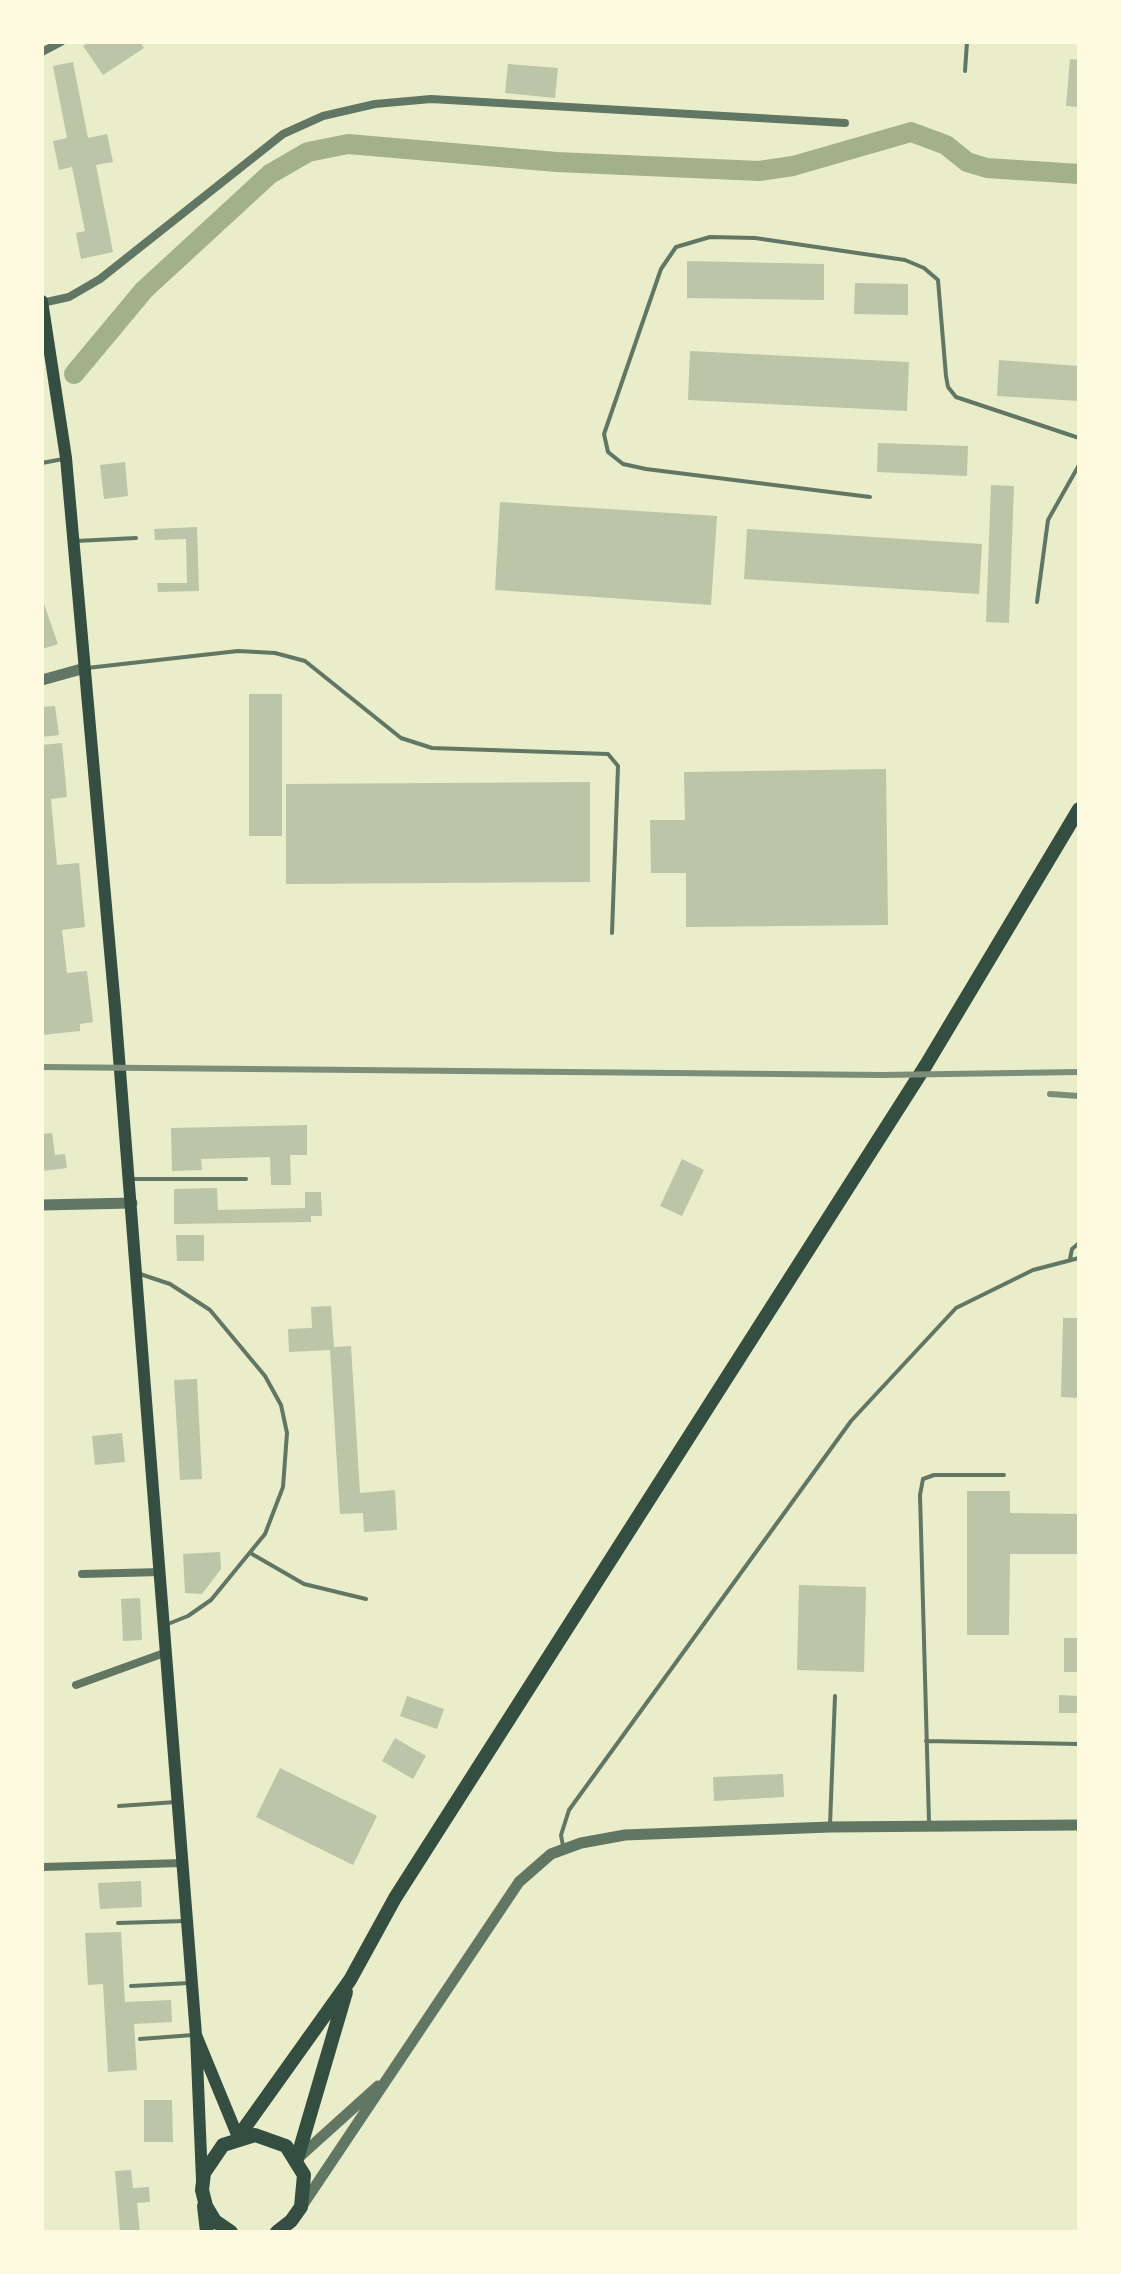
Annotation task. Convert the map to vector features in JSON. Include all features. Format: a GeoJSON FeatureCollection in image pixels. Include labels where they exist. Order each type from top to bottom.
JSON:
{"type":"FeatureCollection","features":[{"type":"Feature","properties":{"kind":"main road"},"geometry":{"type":"LineString","coordinates":[[42,302],[46,344],[66,458],[130,1179],[196,2035],[202,2190],[207,2232]]}},
{"type":"Feature","properties":{"kind":"main road"},"geometry":{"type":"LineString","coordinates":[[231,2232],[215,2221],[206,2206],[202,2190],[204,2173],[211,2157],[223,2145],[238,2137],[350,1980],[395,1898],[926,1065],[1079,809]]}},
{"type":"Feature","properties":{"kind":"main road"},"geometry":{"type":"LineString","coordinates":[[297,2159],[350,1980]]}},
{"type":"Feature","properties":{"kind":"main road"},"geometry":{"type":"LineString","coordinates":[[196,2035],[238,2137]]}},
{"type":"Feature","properties":{"kind":"main road"},"geometry":{"type":"LineString","coordinates":[[238,2137],[272,2138],[297,2159],[304,2175],[305,2191],[301,2207],[289,2227],[277,2232]]}},
{"type":"Feature","properties":{"kind":"street"},"geometry":{"type":"LineString","coordinates":[[42,52],[61,42]]}},
{"type":"Feature","properties":{"kind":"street"},"geometry":{"type":"LineString","coordinates":[[42,302],[69,297],[100,279],[283,134],[323,116],[375,104],[431,99],[845,123]]}},
{"type":"Feature","properties":{"kind":"street"},"geometry":{"type":"LineString","coordinates":[[42,680],[85,668]]}},
{"type":"Feature","properties":{"kind":"street"},"geometry":{"type":"LineString","coordinates":[[42,1205],[132,1203]]}},
{"type":"Feature","properties":{"kind":"street"},"geometry":{"type":"LineString","coordinates":[[82,1574],[161,1572]]}},
{"type":"Feature","properties":{"kind":"street"},"geometry":{"type":"LineString","coordinates":[[76,1685],[167,1652]]}},
{"type":"Feature","properties":{"kind":"street"},"geometry":{"type":"LineString","coordinates":[[289,2227],[519,1882],[539,1861],[563,1849],[625,1835],[830,1827],[1079,1825]]}},
{"type":"Feature","properties":{"kind":"street"},"geometry":{"type":"LineString","coordinates":[[42,1867],[183,1863]]}},
{"type":"Feature","properties":{"kind":"street"},"geometry":{"type":"LineString","coordinates":[[297,2159],[391,2075]]}},
{"type":"Feature","properties":{"kind":"lane"},"geometry":{"type":"LineString","coordinates":[[965,71],[967,42]]}},
{"type":"Feature","properties":{"kind":"lane"},"geometry":{"type":"LineString","coordinates":[[870,497],[646,469],[623,464],[608,452],[604,434],[661,269],[676,247],[710,237],[755,238],[905,260],[924,268],[938,280],[946,376],[948,387],[956,397],[1079,438]]}},
{"type":"Feature","properties":{"kind":"lane"},"geometry":{"type":"LineString","coordinates":[[42,463],[66,458]]}},
{"type":"Feature","properties":{"kind":"lane"},"geometry":{"type":"LineString","coordinates":[[1037,602],[1048,520],[1079,465]]}},
{"type":"Feature","properties":{"kind":"lane"},"geometry":{"type":"LineString","coordinates":[[73,542],[136,538]]}},
{"type":"Feature","properties":{"kind":"lane"},"geometry":{"type":"LineString","coordinates":[[85,668],[238,651],[275,653],[305,661],[401,738],[432,748],[608,754],[618,766],[612,933]]}},
{"type":"Feature","properties":{"kind":"lane"},"geometry":{"type":"LineString","coordinates":[[130,1179],[246,1179]]}},
{"type":"Feature","properties":{"kind":"lane"},"geometry":{"type":"LineString","coordinates":[[1070,1259],[1072,1249],[1079,1243]]}},
{"type":"Feature","properties":{"kind":"lane"},"geometry":{"type":"LineString","coordinates":[[563,1849],[561,1835],[569,1810],[851,1421],[956,1308],[1010,1280],[1079,1258]]}},
{"type":"Feature","properties":{"kind":"lane"},"geometry":{"type":"LineString","coordinates":[[135,1273],[170,1284],[210,1310],[246,1351],[281,1405],[288,1455],[276,1513],[252,1554],[211,1600],[188,1616],[165,1625]]}},
{"type":"Feature","properties":{"kind":"lane"},"geometry":{"type":"LineString","coordinates":[[929,1825],[920,1495],[923,1479],[934,1475],[1004,1475]]}},
{"type":"Feature","properties":{"kind":"lane"},"geometry":{"type":"LineString","coordinates":[[252,1554],[304,1584],[366,1599]]}},
{"type":"Feature","properties":{"kind":"lane"},"geometry":{"type":"LineString","coordinates":[[830,1827],[835,1696]]}},
{"type":"Feature","properties":{"kind":"lane"},"geometry":{"type":"LineString","coordinates":[[926,1741],[1079,1744]]}},
{"type":"Feature","properties":{"kind":"lane"},"geometry":{"type":"LineString","coordinates":[[119,1806],[178,1802]]}},
{"type":"Feature","properties":{"kind":"lane"},"geometry":{"type":"LineString","coordinates":[[118,1923],[187,1921]]}},
{"type":"Feature","properties":{"kind":"lane"},"geometry":{"type":"LineString","coordinates":[[131,1986],[192,1983]]}},
{"type":"Feature","properties":{"kind":"lane"},"geometry":{"type":"LineString","coordinates":[[140,2039],[196,2035]]}},
{"type":"Feature","properties":{"kind":"building"},"geometry":{"type":"Polygon","coordinates":[[[89,42],[140,42],[144,48],[103,75],[83,46],[89,42]]]}},
{"type":"Feature","properties":{"kind":"building"},"geometry":{"type":"Polygon","coordinates":[[[1070,59],[1079,60],[1079,107],[1066,106],[1070,59]]]}},
{"type":"Feature","properties":{"kind":"building"},"geometry":{"type":"Polygon","coordinates":[[[73,62],[88,138],[107,134],[113,162],[96,165],[113,252],[81,259],[76,233],[85,231],[72,167],[59,170],[53,141],[67,138],[53,66],[73,62]]]}},
{"type":"Feature","properties":{"kind":"building"},"geometry":{"type":"Polygon","coordinates":[[[508,64],[558,68],[555,98],[505,93],[508,64]]]}},
{"type":"Feature","properties":{"kind":"building"},"geometry":{"type":"Polygon","coordinates":[[[687,261],[824,264],[824,300],[687,298],[687,261]]]}},
{"type":"Feature","properties":{"kind":"building"},"geometry":{"type":"Polygon","coordinates":[[[855,283],[908,284],[908,315],[854,314],[855,283]]]}},
{"type":"Feature","properties":{"kind":"building"},"geometry":{"type":"Polygon","coordinates":[[[690,351],[909,362],[907,411],[688,400],[690,351]]]}},
{"type":"Feature","properties":{"kind":"building"},"geometry":{"type":"Polygon","coordinates":[[[999,360],[1079,366],[1079,401],[997,396],[999,360]]]}},
{"type":"Feature","properties":{"kind":"building"},"geometry":{"type":"Polygon","coordinates":[[[878,443],[968,446],[967,476],[877,472],[878,443]]]}},
{"type":"Feature","properties":{"kind":"building"},"geometry":{"type":"Polygon","coordinates":[[[125,462],[128,496],[104,499],[100,465],[125,462]]]}},
{"type":"Feature","properties":{"kind":"building"},"geometry":{"type":"Polygon","coordinates":[[[991,485],[1014,486],[1009,623],[986,622],[991,485]]]}},
{"type":"Feature","properties":{"kind":"building"},"geometry":{"type":"Polygon","coordinates":[[[500,502],[717,516],[711,605],[495,590],[500,502]]]}},
{"type":"Feature","properties":{"kind":"building"},"geometry":{"type":"Polygon","coordinates":[[[197,527],[199,591],[158,592],[157,583],[187,583],[186,539],[155,540],[154,529],[197,527]]]}},
{"type":"Feature","properties":{"kind":"building"},"geometry":{"type":"Polygon","coordinates":[[[747,529],[982,544],[979,594],[744,579],[747,529]]]}},
{"type":"Feature","properties":{"kind":"building"},"geometry":{"type":"Polygon","coordinates":[[[42,598],[58,644],[42,649],[42,598]]]}},
{"type":"Feature","properties":{"kind":"building"},"geometry":{"type":"Polygon","coordinates":[[[249,694],[282,694],[282,836],[249,836],[249,694]]]}},
{"type":"Feature","properties":{"kind":"building"},"geometry":{"type":"Polygon","coordinates":[[[55,706],[59,735],[42,737],[42,707],[55,706]]]}},
{"type":"Feature","properties":{"kind":"building"},"geometry":{"type":"Polygon","coordinates":[[[62,743],[67,797],[51,799],[57,865],[79,863],[85,927],[62,930],[67,973],[87,971],[93,1022],[80,1024],[80,1031],[42,1035],[42,745],[62,743]]]}},
{"type":"Feature","properties":{"kind":"building"},"geometry":{"type":"Polygon","coordinates":[[[886,769],[888,925],[686,927],[686,873],[651,873],[650,820],[685,820],[684,772],[886,769]]]}},
{"type":"Feature","properties":{"kind":"building"},"geometry":{"type":"Polygon","coordinates":[[[590,782],[590,882],[286,884],[286,784],[590,782]]]}},
{"type":"Feature","properties":{"kind":"building"},"geometry":{"type":"Polygon","coordinates":[[[307,1125],[307,1155],[290,1155],[291,1185],[271,1185],[270,1157],[201,1159],[202,1170],[172,1171],[171,1128],[307,1125]]]}},
{"type":"Feature","properties":{"kind":"building"},"geometry":{"type":"Polygon","coordinates":[[[52,1133],[55,1155],[65,1154],[67,1168],[42,1171],[42,1134],[52,1133]]]}},
{"type":"Feature","properties":{"kind":"building"},"geometry":{"type":"Polygon","coordinates":[[[682,1159],[704,1170],[682,1216],[660,1206],[682,1159]]]}},
{"type":"Feature","properties":{"kind":"building"},"geometry":{"type":"Polygon","coordinates":[[[217,1188],[218,1210],[305,1208],[305,1192],[321,1192],[322,1216],[311,1216],[311,1222],[174,1224],[174,1189],[217,1188]]]}},
{"type":"Feature","properties":{"kind":"building"},"geometry":{"type":"Polygon","coordinates":[[[176,1235],[204,1235],[204,1261],[177,1261],[176,1235]]]}},
{"type":"Feature","properties":{"kind":"building"},"geometry":{"type":"Polygon","coordinates":[[[331,1306],[334,1347],[351,1346],[360,1493],[395,1490],[397,1530],[364,1532],[363,1513],[340,1514],[330,1350],[289,1352],[288,1329],[312,1328],[311,1307],[331,1306]]]}},
{"type":"Feature","properties":{"kind":"building"},"geometry":{"type":"Polygon","coordinates":[[[1063,1318],[1079,1318],[1079,1398],[1061,1397],[1063,1318]]]}},
{"type":"Feature","properties":{"kind":"building"},"geometry":{"type":"Polygon","coordinates":[[[197,1379],[202,1479],[180,1480],[174,1380],[197,1379]]]}},
{"type":"Feature","properties":{"kind":"building"},"geometry":{"type":"Polygon","coordinates":[[[122,1433],[125,1462],[95,1465],[92,1436],[122,1433]]]}},
{"type":"Feature","properties":{"kind":"building"},"geometry":{"type":"Polygon","coordinates":[[[967,1491],[1010,1491],[1010,1513],[1079,1514],[1079,1554],[1010,1554],[1009,1635],[967,1635],[967,1491]]]}},
{"type":"Feature","properties":{"kind":"building"},"geometry":{"type":"Polygon","coordinates":[[[220,1552],[221,1569],[202,1594],[185,1593],[183,1554],[220,1552]]]}},
{"type":"Feature","properties":{"kind":"building"},"geometry":{"type":"Polygon","coordinates":[[[799,1585],[866,1587],[864,1672],[797,1670],[799,1585]]]}},
{"type":"Feature","properties":{"kind":"building"},"geometry":{"type":"Polygon","coordinates":[[[140,1598],[142,1640],[123,1641],[121,1599],[140,1598]]]}},
{"type":"Feature","properties":{"kind":"building"},"geometry":{"type":"Polygon","coordinates":[[[1064,1638],[1079,1638],[1079,1672],[1064,1672],[1064,1638]]]}},
{"type":"Feature","properties":{"kind":"building"},"geometry":{"type":"Polygon","coordinates":[[[1059,1695],[1079,1696],[1079,1713],[1059,1713],[1059,1695]]]}},
{"type":"Feature","properties":{"kind":"building"},"geometry":{"type":"Polygon","coordinates":[[[407,1696],[444,1709],[437,1729],[400,1716],[407,1696]]]}},
{"type":"Feature","properties":{"kind":"building"},"geometry":{"type":"Polygon","coordinates":[[[395,1738],[426,1756],[413,1779],[382,1761],[395,1738]]]}},
{"type":"Feature","properties":{"kind":"building"},"geometry":{"type":"Polygon","coordinates":[[[280,1768],[377,1816],[353,1865],[256,1817],[280,1768]]]}},
{"type":"Feature","properties":{"kind":"building"},"geometry":{"type":"Polygon","coordinates":[[[783,1774],[784,1797],[714,1801],[713,1777],[783,1774]]]}},
{"type":"Feature","properties":{"kind":"building"},"geometry":{"type":"Polygon","coordinates":[[[141,1881],[142,1907],[100,1909],[98,1883],[141,1881]]]}},
{"type":"Feature","properties":{"kind":"building"},"geometry":{"type":"Polygon","coordinates":[[[121,1932],[125,2002],[171,2000],[172,2022],[134,2024],[137,2070],[108,2072],[103,1984],[88,1985],[85,1933],[121,1932]]]}},
{"type":"Feature","properties":{"kind":"building"},"geometry":{"type":"Polygon","coordinates":[[[144,2100],[172,2100],[173,2142],[144,2142],[144,2100]]]}},
{"type":"Feature","properties":{"kind":"building"},"geometry":{"type":"Polygon","coordinates":[[[131,2170],[133,2188],[149,2187],[150,2202],[137,2203],[140,2232],[120,2232],[115,2171],[131,2170]]]}},
{"type":"Feature","properties":{"kind":"waterway"},"geometry":{"type":"LineString","coordinates":[[74,374],[144,290],[270,174],[308,152],[348,144],[557,162],[759,171],[793,166],[911,132],[946,145],[967,162],[987,168],[1079,174]]}},
{"type":"Feature","properties":{"kind":"railway"},"geometry":{"type":"LineString","coordinates":[[42,1067],[882,1075],[1079,1072]]}},
{"type":"Feature","properties":{"kind":"railway"},"geometry":{"type":"LineString","coordinates":[[1050,1094],[1079,1096]]}}]}
